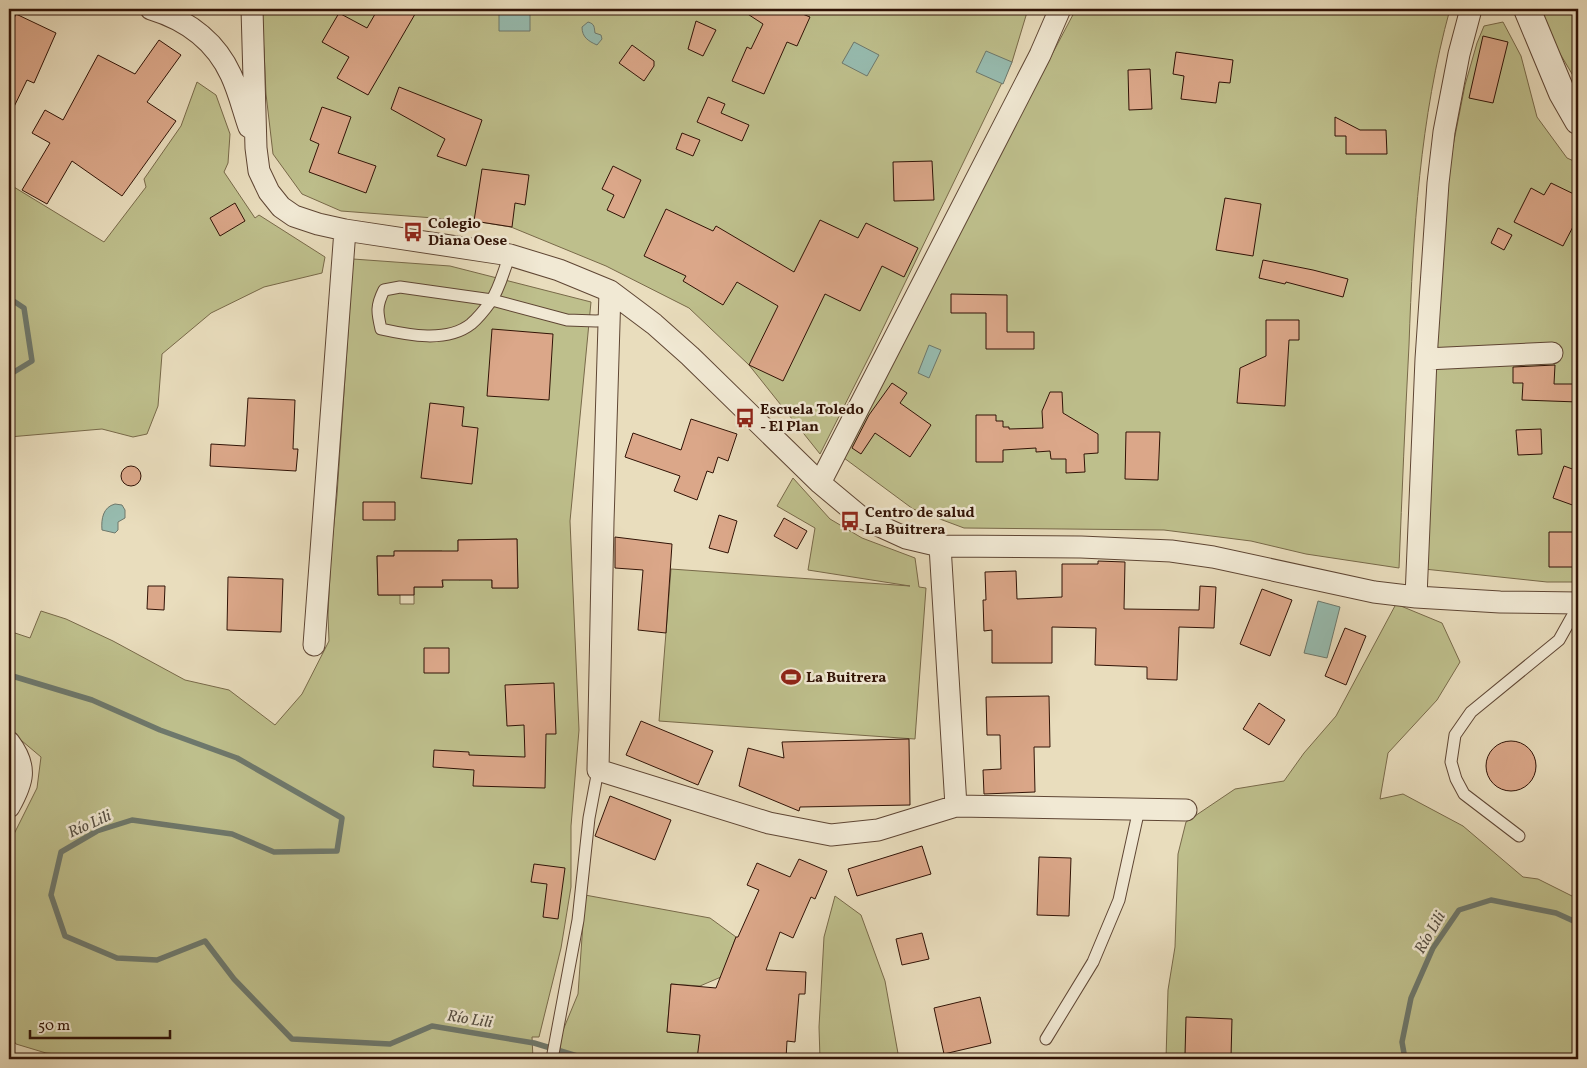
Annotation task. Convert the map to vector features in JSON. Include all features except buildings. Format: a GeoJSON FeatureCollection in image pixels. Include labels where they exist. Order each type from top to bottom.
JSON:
{"type":"FeatureCollection","features":[{"type":"Feature","properties":{"kind":"street"},"geometry":{"type":"LineString","coordinates":[[150,9],[188,25],[213,46],[231,75],[256,148]]}},
{"type":"Feature","properties":{"kind":"street"},"geometry":{"type":"LineString","coordinates":[[252,9],[256,148],[259,172],[269,192],[281,206],[294,216],[345,230],[510,255],[559,270],[610,291],[654,324],[690,356],[820,483],[862,518],[906,538],[940,546],[1081,547],[1171,551],[1213,557],[1374,592],[1416,597],[1500,602],[1578,604]]}},
{"type":"Feature","properties":{"kind":"street"},"geometry":{"type":"LineString","coordinates":[[820,483],[1040,55],[1060,9]]}},
{"type":"Feature","properties":{"kind":"street"},"geometry":{"type":"LineString","coordinates":[[1416,597],[1426,359],[1438,183],[1442,149],[1459,54],[1471,9]]}},
{"type":"Feature","properties":{"kind":"street"},"geometry":{"type":"LineString","coordinates":[[1527,9],[1562,93],[1578,121]]}},
{"type":"Feature","properties":{"kind":"street"},"geometry":{"type":"LineString","coordinates":[[314,645],[345,230]]}},
{"type":"Feature","properties":{"kind":"street"},"geometry":{"type":"LineString","coordinates":[[610,291],[602,532],[598,770],[769,823],[831,835],[878,830],[956,806],[1186,810]]}},
{"type":"Feature","properties":{"kind":"street"},"geometry":{"type":"LineString","coordinates":[[1426,359],[1552,353]]}},
{"type":"Feature","properties":{"kind":"street"},"geometry":{"type":"LineString","coordinates":[[940,546],[956,806]]}},
{"type":"Feature","properties":{"kind":"street"},"geometry":{"type":"LineString","coordinates":[[9,742],[20,762],[22,774],[20,787],[9,807]]}},
{"type":"Feature","properties":{"kind":"lane"},"geometry":{"type":"LineString","coordinates":[[510,255],[492,300],[471,324],[452,334],[425,335],[398,333],[381,329],[378,302],[384,290],[400,287],[492,300],[567,320],[608,320]]}},
{"type":"Feature","properties":{"kind":"lane"},"geometry":{"type":"LineString","coordinates":[[1519,836],[1464,794],[1456,779],[1451,762],[1455,735],[1471,712],[1559,640],[1578,604]]}},
{"type":"Feature","properties":{"kind":"lane"},"geometry":{"type":"LineString","coordinates":[[552,1059],[578,920],[590,818],[598,770]]}},
{"type":"Feature","properties":{"kind":"lane"},"geometry":{"type":"LineString","coordinates":[[1046,1039],[1093,962],[1119,900],[1138,809]]}},
{"type":"Feature","properties":{"kind":"green space"},"geometry":{"type":"Polygon","coordinates":[[[260,9],[1028,9],[1012,62],[820,454],[749,365],[689,308],[606,266],[511,227],[474,221],[341,211],[302,194],[273,154],[266,94],[260,9]]]}},
{"type":"Feature","properties":{"kind":"green space"},"geometry":{"type":"Polygon","coordinates":[[[1076,9],[1450,9],[1440,50],[1425,133],[1416,218],[1399,568],[1306,554],[1251,541],[1164,530],[964,528],[913,509],[840,455],[1076,9]]]}},
{"type":"Feature","properties":{"kind":"green space"},"geometry":{"type":"Polygon","coordinates":[[[1540,9],[1578,9],[1578,84],[1546,30],[1540,9]]]}},
{"type":"Feature","properties":{"kind":"green space"},"geometry":{"type":"Polygon","coordinates":[[[1503,22],[1521,56],[1537,117],[1567,158],[1578,163],[1578,582],[1547,582],[1424,569],[1441,248],[1450,161],[1465,85],[1477,43],[1484,26],[1503,22]]]}},
{"type":"Feature","properties":{"kind":"green space"},"geometry":{"type":"Polygon","coordinates":[[[197,82],[216,95],[230,134],[228,163],[224,172],[255,218],[259,215],[325,257],[322,273],[264,287],[211,313],[162,354],[158,406],[147,434],[133,437],[102,429],[9,437],[9,184],[104,242],[146,187],[144,179],[181,126],[197,82]]]}},
{"type":"Feature","properties":{"kind":"green space"},"geometry":{"type":"Polygon","coordinates":[[[353,259],[450,266],[591,302],[570,521],[579,730],[571,826],[571,887],[561,948],[539,1037],[532,1037],[533,1059],[105,1059],[46,1053],[16,1044],[9,1034],[9,844],[37,788],[41,757],[9,730],[9,631],[30,638],[41,611],[66,619],[113,641],[185,680],[229,690],[275,725],[302,694],[329,641],[328,615],[331,552],[337,495],[353,259]],[[517,539],[458,540],[459,580],[491,566],[492,588],[518,588],[517,539]],[[395,551],[394,556],[377,556],[378,595],[400,595],[400,604],[414,604],[414,587],[443,587],[442,551],[395,551]]]}},
{"type":"Feature","properties":{"kind":"green space","name":"La Buitrera"},"geometry":{"type":"Polygon","coordinates":[[[793,478],[830,519],[862,538],[915,558],[919,587],[926,588],[915,739],[659,721],[671,569],[910,586],[808,570],[815,528],[777,506],[793,478]]]}},
{"type":"Feature","properties":{"kind":"green space"},"geometry":{"type":"Polygon","coordinates":[[[1396,604],[1442,623],[1460,662],[1437,700],[1388,753],[1380,799],[1403,794],[1463,826],[1523,877],[1538,879],[1578,899],[1578,1059],[1166,1059],[1168,990],[1175,947],[1178,854],[1186,822],[1235,789],[1284,781],[1304,753],[1336,716],[1396,604]]]}},
{"type":"Feature","properties":{"kind":"green space"},"geometry":{"type":"Polygon","coordinates":[[[585,895],[710,918],[736,937],[721,977],[700,986],[671,984],[667,1032],[746,1038],[745,1059],[560,1059],[561,1035],[578,994],[585,895]]]}},
{"type":"Feature","properties":{"kind":"green space"},"geometry":{"type":"Polygon","coordinates":[[[835,896],[861,915],[885,981],[899,1059],[820,1059],[819,1027],[824,937],[835,896]]]}},
{"type":"Feature","properties":{"kind":"water"},"geometry":{"type":"Polygon","coordinates":[[[499,14],[530,14],[530,31],[499,31],[499,14]]]}},
{"type":"Feature","properties":{"kind":"water"},"geometry":{"type":"Polygon","coordinates":[[[588,22],[593,25],[595,33],[601,35],[602,39],[597,45],[584,36],[582,27],[588,22]]]}},
{"type":"Feature","properties":{"kind":"water"},"geometry":{"type":"Polygon","coordinates":[[[854,42],[879,55],[867,76],[842,63],[854,42]]]}},
{"type":"Feature","properties":{"kind":"water"},"geometry":{"type":"Polygon","coordinates":[[[986,51],[1012,62],[1003,84],[976,72],[986,51]]]}},
{"type":"Feature","properties":{"kind":"water"},"geometry":{"type":"Polygon","coordinates":[[[929,345],[941,350],[929,378],[918,373],[929,345]]]}},
{"type":"Feature","properties":{"kind":"water"},"geometry":{"type":"Polygon","coordinates":[[[115,504],[122,505],[125,510],[125,518],[118,522],[118,530],[115,533],[102,530],[105,511],[115,504]]]}},
{"type":"Feature","properties":{"kind":"water"},"geometry":{"type":"Polygon","coordinates":[[[1318,601],[1340,607],[1327,658],[1304,653],[1318,601]]]}},
{"type":"Feature","properties":{"kind":"waterway","name":"Río Lili"},"geometry":{"type":"LineString","coordinates":[[9,298],[24,308],[32,361],[9,375]]}},
{"type":"Feature","properties":{"kind":"waterway","name":"Río Lili"},"geometry":{"type":"LineString","coordinates":[[9,675],[92,700],[160,730],[237,758],[342,818],[337,851],[274,852],[232,834],[132,820],[97,831],[61,852],[51,895],[65,936],[117,958],[157,960],[205,941],[234,979],[292,1039],[390,1044],[432,1026],[534,1043],[587,1059]]}},
{"type":"Feature","properties":{"kind":"waterway","name":"Río Lili"},"geometry":{"type":"LineString","coordinates":[[1405,1059],[1402,1042],[1411,998],[1433,948],[1459,910],[1491,900],[1556,913],[1578,923]]}},
{"type":"Feature","properties":{"kind":"place","name":"Colegio Diana Oese"},"geometry":{"type":"Point","coordinates":[413,232]}},
{"type":"Feature","properties":{"kind":"place","name":"Escuela Toledo - El Plan"},"geometry":{"type":"Point","coordinates":[745,418]}},
{"type":"Feature","properties":{"kind":"place","name":"Centro de salud La Buitrera"},"geometry":{"type":"Point","coordinates":[850,521]}},
{"type":"Feature","properties":{"kind":"place","name":"La Buitrera"},"geometry":{"type":"Point","coordinates":[791,677]}}]}
